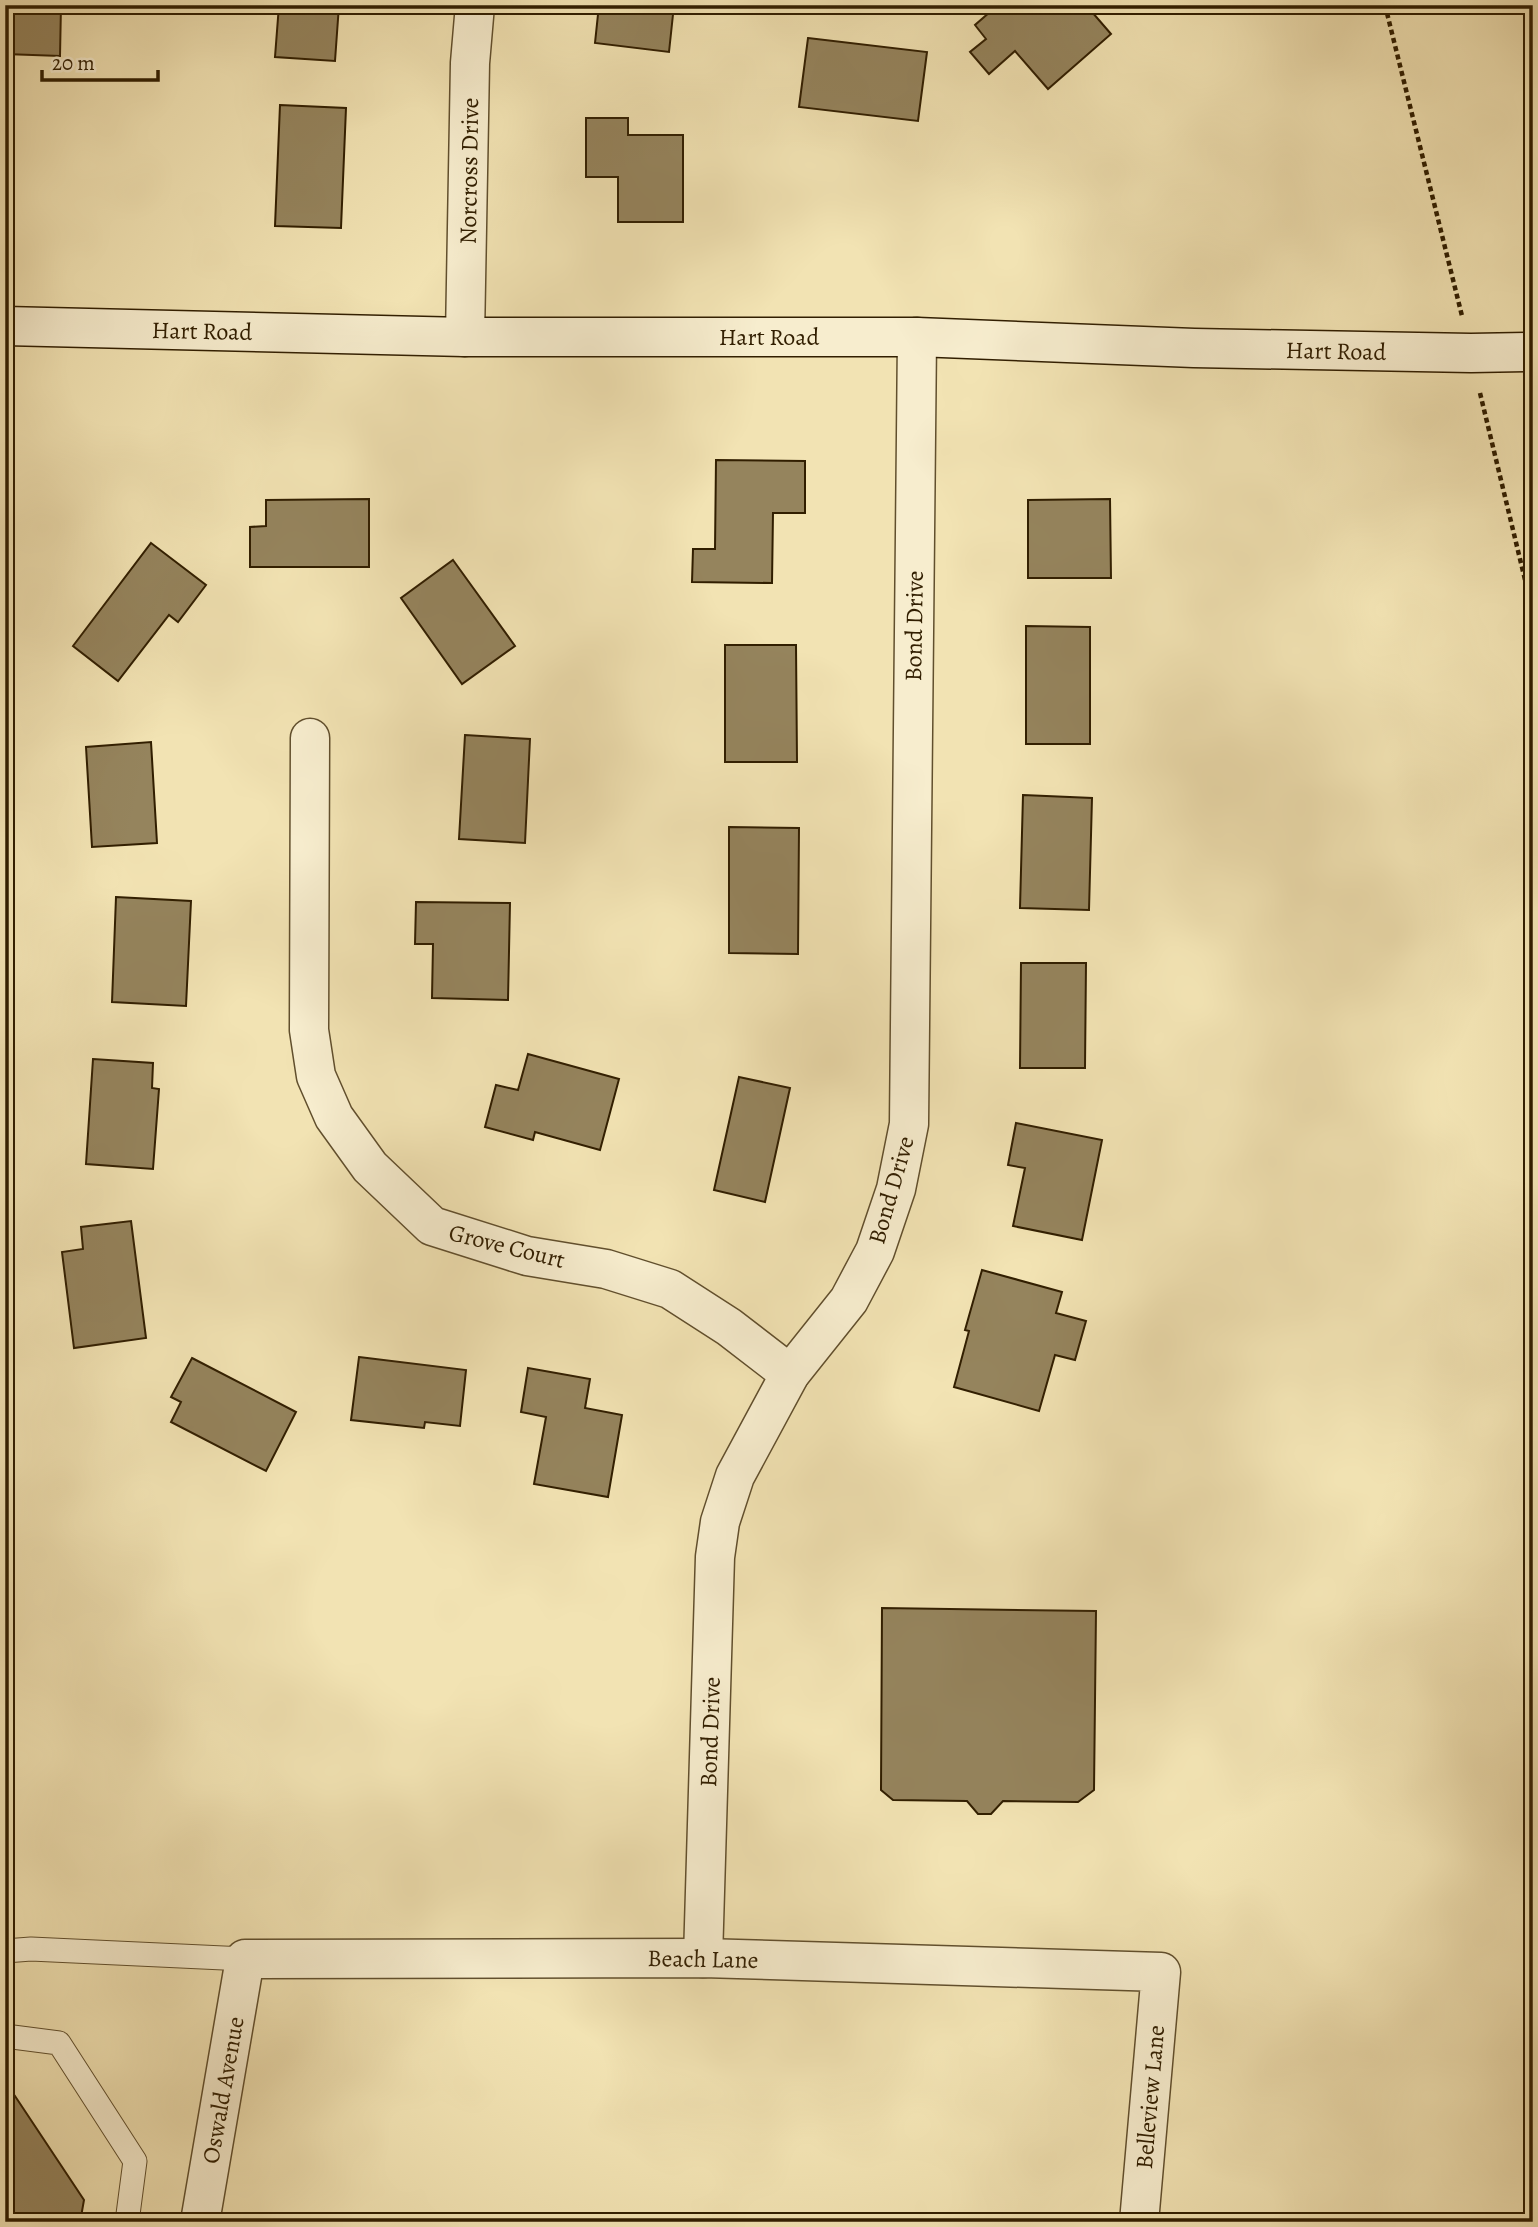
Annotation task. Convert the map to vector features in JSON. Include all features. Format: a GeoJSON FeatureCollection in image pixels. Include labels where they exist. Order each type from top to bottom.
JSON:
{"type":"FeatureCollection","features":[{"type":"Feature","properties":{"kind":"street","name":"Norcross Drive"},"geometry":{"type":"LineString","coordinates":[[465,337],[470,63],[475,5]]}},
{"type":"Feature","properties":{"kind":"street","name":"Hart Road"},"geometry":{"type":"LineString","coordinates":[[5,326],[465,337],[917,337],[1194,348],[1533,352]]}},
{"type":"Feature","properties":{"kind":"street","name":"Bond Drive"},"geometry":{"type":"LineString","coordinates":[[703,1958],[716,1545],[720,1522],[735,1476],[790,1374],[849,1300],[874,1251],[896,1189],[909,1124],[917,337]]}},
{"type":"Feature","properties":{"kind":"street","name":"Grove Court"},"geometry":{"type":"LineString","coordinates":[[310,738],[309,1030],[316,1076],[334,1117],[370,1167],[432,1226],[527,1256],[606,1269],[670,1289],[729,1327],[790,1374]]}},
{"type":"Feature","properties":{"kind":"street","name":"Beach Lane"},"geometry":{"type":"LineString","coordinates":[[245,1959],[703,1958],[1161,1972]]}},
{"type":"Feature","properties":{"kind":"street","name":"Oswald Avenue"},"geometry":{"type":"LineString","coordinates":[[200,2222],[245,1959]]}},
{"type":"Feature","properties":{"kind":"street","name":"Belleview Lane"},"geometry":{"type":"LineString","coordinates":[[1139,2222],[1161,1972]]}},
{"type":"Feature","properties":{"kind":"lane"},"geometry":{"type":"LineString","coordinates":[[5,1951],[32,1949],[245,1959]]}},
{"type":"Feature","properties":{"kind":"lane"},"geometry":{"type":"LineString","coordinates":[[5,2036],[59,2043],[135,2161],[127,2222]]}},
{"type":"Feature","properties":{"kind":"path"},"geometry":{"type":"LineString","coordinates":[[1385,5],[1533,613]]}},
{"type":"Feature","properties":{"kind":"building"},"geometry":{"type":"Polygon","coordinates":[[[5,5],[61,5],[60,56],[5,54],[5,5]]]}},
{"type":"Feature","properties":{"kind":"building"},"geometry":{"type":"Polygon","coordinates":[[[279,5],[339,5],[335,61],[275,57],[279,5]]]}},
{"type":"Feature","properties":{"kind":"building"},"geometry":{"type":"Polygon","coordinates":[[[599,5],[674,5],[669,52],[595,43],[599,5]]]}},
{"type":"Feature","properties":{"kind":"building"},"geometry":{"type":"Polygon","coordinates":[[[998,5],[1035,5],[1042,13],[1051,5],[1086,5],[1111,34],[1048,89],[1015,51],[989,74],[970,52],[986,39],[975,25],[998,5]]]}},
{"type":"Feature","properties":{"kind":"building"},"geometry":{"type":"Polygon","coordinates":[[[808,38],[927,52],[918,121],[799,107],[808,38]]]}},
{"type":"Feature","properties":{"kind":"building"},"geometry":{"type":"Polygon","coordinates":[[[280,105],[346,108],[341,228],[275,226],[280,105]]]}},
{"type":"Feature","properties":{"kind":"building"},"geometry":{"type":"Polygon","coordinates":[[[586,118],[628,118],[628,135],[683,135],[683,222],[618,222],[618,177],[586,177],[586,118]]]}},
{"type":"Feature","properties":{"kind":"building"},"geometry":{"type":"Polygon","coordinates":[[[716,460],[805,461],[805,513],[773,513],[772,583],[692,582],[693,549],[715,549],[716,460]]]}},
{"type":"Feature","properties":{"kind":"building"},"geometry":{"type":"Polygon","coordinates":[[[369,499],[369,567],[250,567],[250,527],[266,526],[266,500],[369,499]]]}},
{"type":"Feature","properties":{"kind":"building"},"geometry":{"type":"Polygon","coordinates":[[[1110,499],[1111,578],[1028,578],[1028,500],[1110,499]]]}},
{"type":"Feature","properties":{"kind":"building"},"geometry":{"type":"Polygon","coordinates":[[[151,543],[206,585],[178,622],[169,615],[118,681],[73,646],[151,543]]]}},
{"type":"Feature","properties":{"kind":"building"},"geometry":{"type":"Polygon","coordinates":[[[453,560],[515,646],[462,684],[401,598],[453,560]]]}},
{"type":"Feature","properties":{"kind":"building"},"geometry":{"type":"Polygon","coordinates":[[[1026,626],[1090,627],[1090,744],[1026,744],[1026,626]]]}},
{"type":"Feature","properties":{"kind":"building"},"geometry":{"type":"Polygon","coordinates":[[[725,645],[796,645],[797,762],[725,762],[725,645]]]}},
{"type":"Feature","properties":{"kind":"building"},"geometry":{"type":"Polygon","coordinates":[[[465,735],[530,739],[525,843],[459,839],[465,735]]]}},
{"type":"Feature","properties":{"kind":"building"},"geometry":{"type":"Polygon","coordinates":[[[151,742],[157,843],[92,847],[86,747],[151,742]]]}},
{"type":"Feature","properties":{"kind":"building"},"geometry":{"type":"Polygon","coordinates":[[[1023,795],[1092,798],[1089,910],[1020,908],[1023,795]]]}},
{"type":"Feature","properties":{"kind":"building"},"geometry":{"type":"Polygon","coordinates":[[[729,827],[799,828],[798,954],[729,953],[729,827]]]}},
{"type":"Feature","properties":{"kind":"building"},"geometry":{"type":"Polygon","coordinates":[[[116,897],[191,901],[186,1006],[112,1002],[116,897]]]}},
{"type":"Feature","properties":{"kind":"building"},"geometry":{"type":"Polygon","coordinates":[[[416,902],[510,903],[508,1000],[432,998],[433,944],[415,944],[416,902]]]}},
{"type":"Feature","properties":{"kind":"building"},"geometry":{"type":"Polygon","coordinates":[[[1021,963],[1086,963],[1085,1068],[1020,1068],[1021,963]]]}},
{"type":"Feature","properties":{"kind":"building"},"geometry":{"type":"Polygon","coordinates":[[[528,1054],[619,1079],[600,1150],[535,1132],[533,1140],[485,1127],[496,1085],[518,1090],[528,1054]]]}},
{"type":"Feature","properties":{"kind":"building"},"geometry":{"type":"Polygon","coordinates":[[[93,1059],[153,1063],[152,1088],[159,1089],[153,1169],[86,1164],[93,1059]]]}},
{"type":"Feature","properties":{"kind":"building"},"geometry":{"type":"Polygon","coordinates":[[[739,1077],[790,1088],[765,1202],[714,1190],[739,1077]]]}},
{"type":"Feature","properties":{"kind":"building"},"geometry":{"type":"Polygon","coordinates":[[[1016,1123],[1102,1140],[1082,1240],[1013,1226],[1025,1168],[1008,1165],[1016,1123]]]}},
{"type":"Feature","properties":{"kind":"building"},"geometry":{"type":"Polygon","coordinates":[[[131,1221],[146,1338],[74,1348],[62,1252],[83,1249],[81,1227],[131,1221]]]}},
{"type":"Feature","properties":{"kind":"building"},"geometry":{"type":"Polygon","coordinates":[[[982,1270],[1062,1292],[1056,1313],[1086,1321],[1075,1360],[1055,1355],[1039,1411],[954,1387],[969,1331],[965,1330],[982,1270]]]}},
{"type":"Feature","properties":{"kind":"building"},"geometry":{"type":"Polygon","coordinates":[[[359,1357],[466,1370],[460,1426],[425,1422],[424,1428],[351,1420],[359,1357]]]}},
{"type":"Feature","properties":{"kind":"building"},"geometry":{"type":"Polygon","coordinates":[[[192,1358],[296,1412],[266,1471],[171,1422],[181,1402],[171,1397],[192,1358]]]}},
{"type":"Feature","properties":{"kind":"building"},"geometry":{"type":"Polygon","coordinates":[[[528,1368],[590,1379],[585,1408],[622,1415],[608,1497],[534,1484],[546,1417],[521,1412],[528,1368]]]}},
{"type":"Feature","properties":{"kind":"building"},"geometry":{"type":"Polygon","coordinates":[[[882,1608],[1096,1611],[1094,1790],[1078,1802],[1003,1801],[991,1814],[978,1814],[967,1801],[893,1800],[881,1790],[882,1608]]]}},
{"type":"Feature","properties":{"kind":"building"},"geometry":{"type":"Polygon","coordinates":[[[5,2088],[11,2090],[84,2200],[81,2217],[74,2222],[5,2222],[5,2088]]]}}]}
